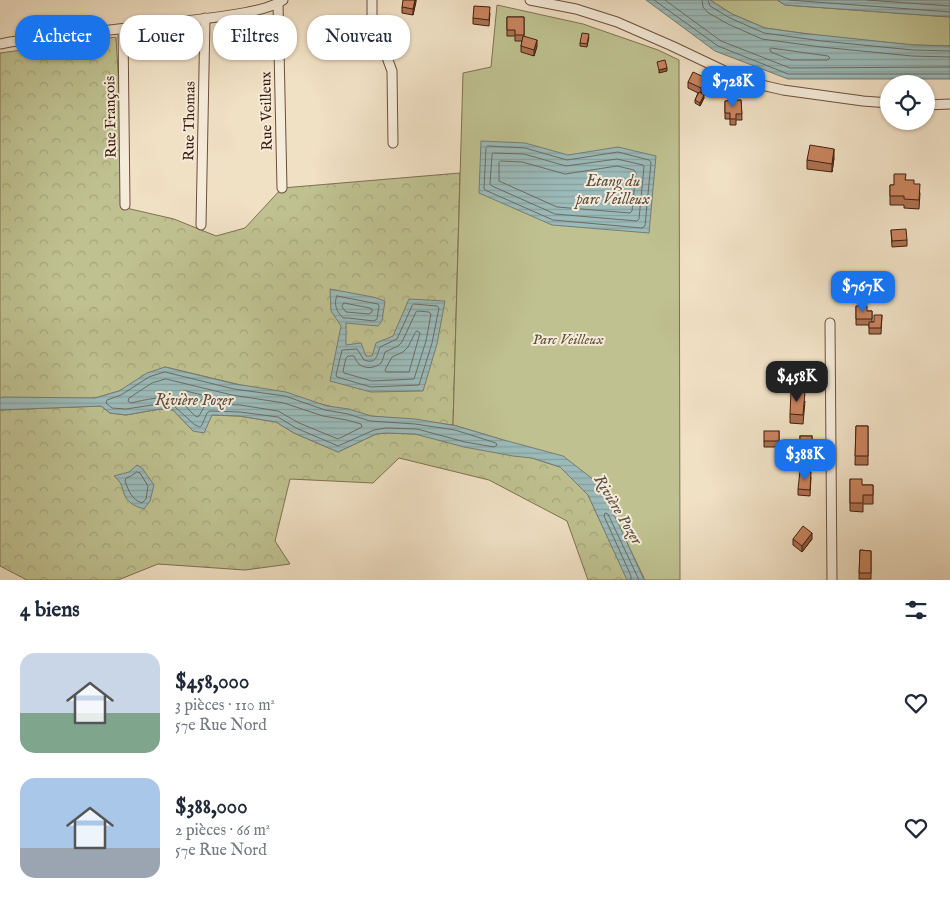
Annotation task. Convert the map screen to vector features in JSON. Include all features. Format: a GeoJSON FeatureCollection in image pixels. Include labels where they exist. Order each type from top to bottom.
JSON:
{"type":"FeatureCollection","features":[{"type":"Feature","properties":{"kind":"street"},"geometry":{"type":"LineString","coordinates":[[372,0],[372,18],[392,71],[394,143]]}},
{"type":"Feature","properties":{"kind":"street"},"geometry":{"type":"LineString","coordinates":[[530,0],[576,9],[617,22],[757,84],[783,90],[880,102]]}},
{"type":"Feature","properties":{"kind":"street"},"geometry":{"type":"LineString","coordinates":[[205,18],[251,11],[280,2]]}},
{"type":"Feature","properties":{"kind":"street","name":"Rue Veilleux"},"geometry":{"type":"LineString","coordinates":[[280,2],[282,188]]}},
{"type":"Feature","properties":{"kind":"street","name":"Rue Thomas"},"geometry":{"type":"LineString","coordinates":[[201,225],[205,18]]}},
{"type":"Feature","properties":{"kind":"street"},"geometry":{"type":"LineString","coordinates":[[0,44],[120,28]]}},
{"type":"Feature","properties":{"kind":"street","name":"Rue François"},"geometry":{"type":"LineString","coordinates":[[123,60],[125,205]]}},
{"type":"Feature","properties":{"kind":"street"},"geometry":{"type":"LineString","coordinates":[[935,105],[950,104]]}},
{"type":"Feature","properties":{"kind":"street"},"geometry":{"type":"LineString","coordinates":[[830,323],[832,580]]}},
{"type":"Feature","properties":{"kind":"green space"},"geometry":{"type":"Polygon","coordinates":[[[710,0],[777,0],[785,5],[950,17],[950,46],[913,45],[765,28],[732,14],[710,0]]]}},
{"type":"Feature","properties":{"kind":"green space","name":"Parc Veilleux"},"geometry":{"type":"Polygon","coordinates":[[[497,5],[583,24],[658,50],[679,60],[680,580],[645,580],[598,483],[500,439],[453,425],[463,73],[491,67],[497,5]]]}},
{"type":"Feature","properties":{"kind":"green space"},"geometry":{"type":"Polygon","coordinates":[[[116,37],[126,208],[174,219],[216,236],[245,228],[282,188],[460,173],[453,425],[371,416],[165,367],[119,391],[95,398],[0,399],[0,53],[15,51],[15,60],[110,60],[110,38],[116,37]]]}},
{"type":"Feature","properties":{"kind":"green space"},"geometry":{"type":"Polygon","coordinates":[[[101,406],[110,413],[126,415],[160,409],[173,410],[193,431],[211,415],[239,416],[276,422],[294,433],[338,452],[376,434],[415,434],[532,458],[560,467],[588,495],[628,580],[588,580],[567,521],[489,480],[399,458],[373,483],[290,479],[275,541],[290,564],[245,570],[158,564],[118,580],[27,580],[0,566],[0,410],[101,406]]]}},
{"type":"Feature","properties":{"kind":"water"},"geometry":{"type":"Polygon","coordinates":[[[646,0],[710,0],[732,14],[765,28],[913,45],[950,46],[950,79],[935,79],[935,75],[880,75],[880,79],[788,79],[715,51],[646,0]]]}},
{"type":"Feature","properties":{"kind":"water"},"geometry":{"type":"Polygon","coordinates":[[[777,0],[950,0],[950,17],[785,5],[777,0]]]}},
{"type":"Feature","properties":{"kind":"water","name":"Etang du parc Veilleux"},"geometry":{"type":"Polygon","coordinates":[[[481,141],[525,143],[568,155],[618,147],[656,156],[649,233],[552,225],[479,193],[481,141]]]}},
{"type":"Feature","properties":{"kind":"water"},"geometry":{"type":"Polygon","coordinates":[[[330,289],[385,301],[382,321],[378,326],[346,323],[346,345],[361,343],[366,356],[372,356],[376,343],[393,336],[409,299],[445,301],[437,344],[423,391],[371,392],[330,381],[341,326],[331,311],[330,289]]]}},
{"type":"Feature","properties":{"kind":"water","name":"Rivière Pozer"},"geometry":{"type":"Polygon","coordinates":[[[165,367],[235,384],[286,392],[327,406],[349,409],[371,416],[415,419],[457,426],[563,456],[598,483],[644,580],[627,580],[588,495],[560,467],[532,458],[464,447],[415,434],[386,433],[376,434],[338,452],[294,433],[276,422],[239,416],[212,415],[204,433],[193,431],[173,410],[160,409],[126,415],[110,413],[101,406],[0,410],[0,398],[3,397],[95,398],[119,391],[147,373],[165,367]]]}},
{"type":"Feature","properties":{"kind":"water"},"geometry":{"type":"Polygon","coordinates":[[[137,465],[142,468],[154,485],[150,501],[144,509],[128,500],[124,495],[121,484],[114,476],[129,472],[137,465]]]}},
{"type":"Feature","properties":{"kind":"building"},"geometry":{"type":"Polygon","coordinates":[[[403,0],[415,0],[413,9],[402,7],[403,0]]]}},
{"type":"Feature","properties":{"kind":"building"},"geometry":{"type":"Polygon","coordinates":[[[474,6],[490,7],[489,20],[473,18],[474,6]]]}},
{"type":"Feature","properties":{"kind":"building"},"geometry":{"type":"Polygon","coordinates":[[[507,17],[524,17],[524,35],[515,35],[515,30],[507,30],[507,17]]]}},
{"type":"Feature","properties":{"kind":"building"},"geometry":{"type":"Polygon","coordinates":[[[582,33],[589,34],[587,44],[580,43],[582,33]]]}},
{"type":"Feature","properties":{"kind":"building"},"geometry":{"type":"Polygon","coordinates":[[[523,36],[537,40],[534,50],[521,46],[523,36]]]}},
{"type":"Feature","properties":{"kind":"building"},"geometry":{"type":"Polygon","coordinates":[[[665,60],[667,68],[659,70],[657,62],[665,60]]]}},
{"type":"Feature","properties":{"kind":"building"},"geometry":{"type":"Polygon","coordinates":[[[693,72],[706,78],[701,88],[688,82],[693,72]]]}},
{"type":"Feature","properties":{"kind":"building"},"geometry":{"type":"Polygon","coordinates":[[[699,92],[704,95],[700,103],[695,100],[699,92]]]}},
{"type":"Feature","properties":{"kind":"building"},"geometry":{"type":"Polygon","coordinates":[[[741,100],[742,114],[736,114],[736,119],[730,119],[730,113],[725,113],[725,101],[741,100]]]}},
{"type":"Feature","properties":{"kind":"building"},"geometry":{"type":"Polygon","coordinates":[[[810,145],[834,149],[832,164],[807,160],[810,145]]]}},
{"type":"Feature","properties":{"kind":"building"},"geometry":{"type":"Polygon","coordinates":[[[894,174],[906,174],[905,180],[914,180],[914,184],[920,184],[919,200],[904,199],[904,196],[890,196],[890,185],[894,185],[894,174]]]}},
{"type":"Feature","properties":{"kind":"building"},"geometry":{"type":"Polygon","coordinates":[[[906,229],[907,240],[892,241],[891,230],[906,229]]]}},
{"type":"Feature","properties":{"kind":"building"},"geometry":{"type":"Polygon","coordinates":[[[856,306],[867,306],[867,311],[872,311],[872,319],[856,319],[856,306]]]}},
{"type":"Feature","properties":{"kind":"building"},"geometry":{"type":"Polygon","coordinates":[[[874,315],[882,315],[881,328],[869,328],[869,322],[874,322],[874,315]]]}},
{"type":"Feature","properties":{"kind":"building"},"geometry":{"type":"Polygon","coordinates":[[[791,391],[805,392],[803,415],[790,414],[791,391]]]}},
{"type":"Feature","properties":{"kind":"building"},"geometry":{"type":"Polygon","coordinates":[[[856,426],[868,426],[868,456],[855,456],[856,426]]]}},
{"type":"Feature","properties":{"kind":"building"},"geometry":{"type":"Polygon","coordinates":[[[764,431],[779,431],[779,441],[764,441],[764,431]]]}},
{"type":"Feature","properties":{"kind":"building"},"geometry":{"type":"Polygon","coordinates":[[[800,436],[812,436],[812,457],[800,457],[800,436]]]}},
{"type":"Feature","properties":{"kind":"building"},"geometry":{"type":"Polygon","coordinates":[[[800,471],[811,472],[810,490],[798,489],[800,471]]]}},
{"type":"Feature","properties":{"kind":"building"},"geometry":{"type":"Polygon","coordinates":[[[850,479],[862,479],[862,485],[873,485],[873,495],[863,495],[863,503],[850,503],[850,479]]]}},
{"type":"Feature","properties":{"kind":"building"},"geometry":{"type":"Polygon","coordinates":[[[803,526],[812,533],[802,546],[793,539],[803,526]]]}},
{"type":"Feature","properties":{"kind":"building"},"geometry":{"type":"Polygon","coordinates":[[[860,550],[871,551],[871,573],[859,573],[860,550]]]}}]}
